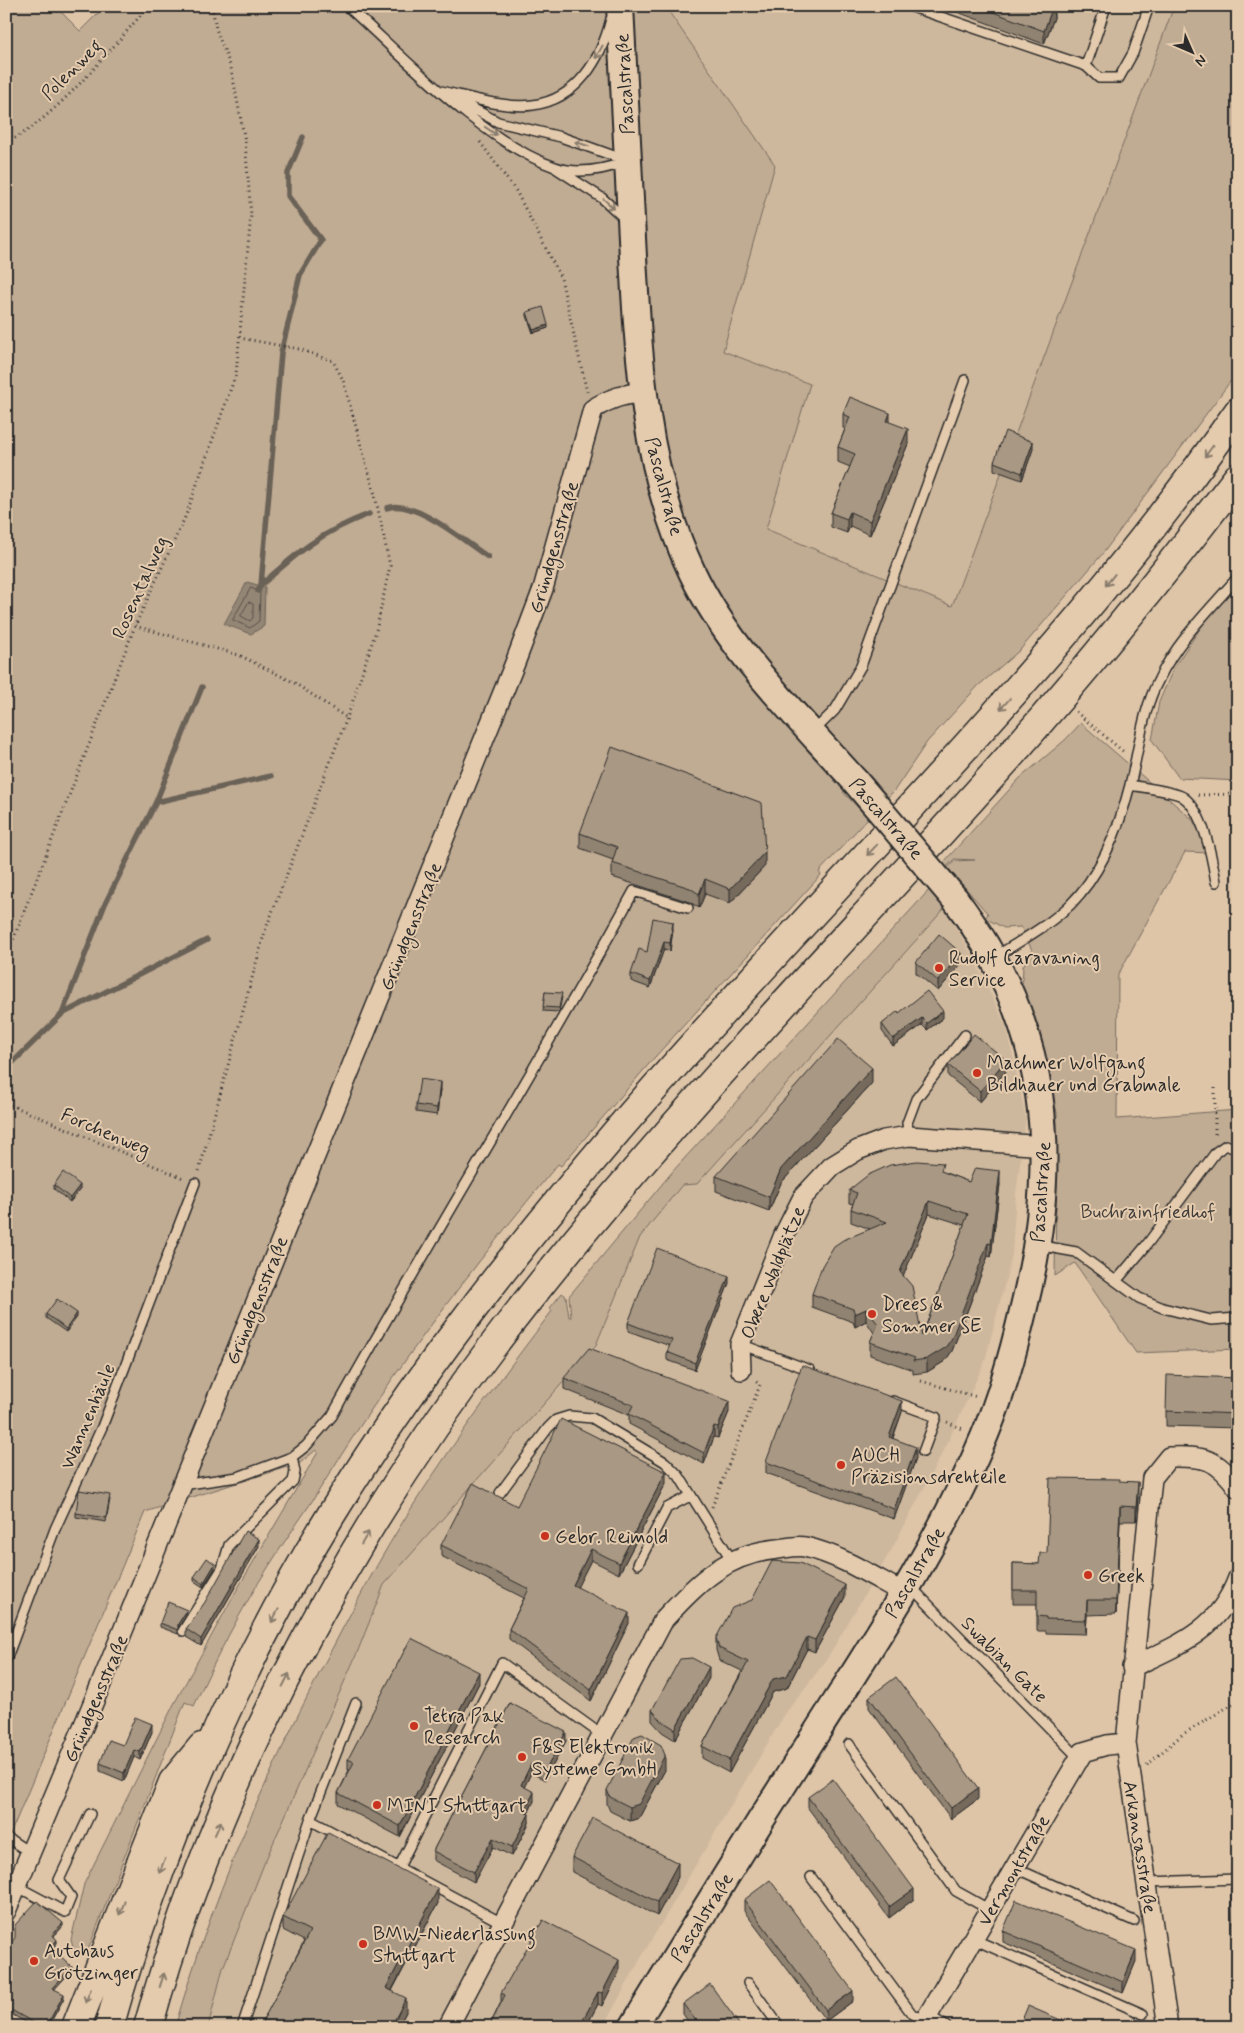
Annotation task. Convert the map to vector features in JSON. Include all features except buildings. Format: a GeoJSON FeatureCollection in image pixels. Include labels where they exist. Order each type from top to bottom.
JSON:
{"type":"FeatureCollection","features":[{"type":"Feature","properties":{"kind":"highway"},"geometry":{"type":"LineString","coordinates":[[109,2027],[161,1867],[221,1724],[260,1643],[329,1518],[398,1412],[496,1278],[663,1079],[1040,664],[1156,522],[1238,412]]}},
{"type":"Feature","properties":{"kind":"highway"},"geometry":{"type":"LineString","coordinates":[[148,2027],[185,1913],[213,1838],[257,1738],[317,1618],[386,1504],[447,1409],[526,1302],[612,1198],[1061,699],[1149,593],[1238,477]]}},
{"type":"Feature","properties":{"kind":"highway"},"geometry":{"type":"LineString","coordinates":[[76,2027],[173,1782],[221,1724]]}},
{"type":"Feature","properties":{"kind":"street","name":"Pascalstraße"},"geometry":{"type":"LineString","coordinates":[[620,6],[631,225],[645,392],[652,452],[670,521],[692,573],[738,646],[955,899],[978,930],[995,958],[1015,1000],[1028,1039],[1038,1080],[1045,1146],[1044,1180],[1037,1245],[1014,1348],[984,1438],[948,1512],[873,1642],[633,2027]]}},
{"type":"Feature","properties":{"kind":"street"},"geometry":{"type":"LineString","coordinates":[[593,408],[607,400],[626,394],[645,392]]}},
{"type":"Feature","properties":{"kind":"street","name":"Gründgensstraße"},"geometry":{"type":"LineString","coordinates":[[6,1910],[109,1665],[516,663],[543,589],[593,408]]}},
{"type":"Feature","properties":{"kind":"street","name":"Obere Waldplätze"},"geometry":{"type":"LineString","coordinates":[[741,1370],[740,1344],[769,1262],[803,1197],[832,1166],[858,1150],[884,1140],[909,1136],[1045,1146]]}},
{"type":"Feature","properties":{"kind":"street","name":"Arkansasstraße"},"geometry":{"type":"LineString","coordinates":[[1168,2027],[1130,1781],[1126,1743],[1152,1478],[1169,1457],[1196,1456],[1224,1469],[1238,1488]]}},
{"type":"Feature","properties":{"kind":"street"},"geometry":{"type":"LineString","coordinates":[[448,2027],[664,1619],[692,1588],[731,1559],[760,1550],[803,1546],[841,1559],[905,1588]]}},
{"type":"Feature","properties":{"kind":"street"},"geometry":{"type":"LineString","coordinates":[[1132,1668],[1209,1625],[1231,1596],[1238,1578]]}},
{"type":"Feature","properties":{"kind":"street"},"geometry":{"type":"LineString","coordinates":[[1079,1758],[1083,1752],[1107,1745],[1126,1743]]}},
{"type":"Feature","properties":{"kind":"street","name":"Vermontstraße"},"geometry":{"type":"LineString","coordinates":[[925,2021],[1079,1758]]}},
{"type":"Feature","properties":{"kind":"lane","name":"Pascalstraße"},"geometry":{"type":"LineString","coordinates":[[348,6],[439,90],[492,132],[522,151],[555,167],[602,198],[631,225]]}},
{"type":"Feature","properties":{"kind":"lane","name":"Pascalstraße"},"geometry":{"type":"LineString","coordinates":[[439,90],[505,103],[532,105],[554,100],[576,86],[591,68],[605,42],[614,6]]}},
{"type":"Feature","properties":{"kind":"lane"},"geometry":{"type":"LineString","coordinates":[[910,6],[1086,66],[1099,78],[1119,78],[1133,53],[1149,6]]}},
{"type":"Feature","properties":{"kind":"lane"},"geometry":{"type":"LineString","coordinates":[[1086,66],[1106,6]]}},
{"type":"Feature","properties":{"kind":"lane","name":"Pascalstraße"},"geometry":{"type":"LineString","coordinates":[[439,90],[498,122],[561,137],[601,149],[628,161]]}},
{"type":"Feature","properties":{"kind":"lane","name":"Pascalstraße"},"geometry":{"type":"LineString","coordinates":[[555,167],[580,171],[606,169],[628,161]]}},
{"type":"Feature","properties":{"kind":"lane"},"geometry":{"type":"LineString","coordinates":[[812,733],[835,710],[861,666],[965,380]]}},
{"type":"Feature","properties":{"kind":"lane"},"geometry":{"type":"LineString","coordinates":[[995,958],[1037,931],[1069,906],[1087,887],[1105,857],[1130,785],[1136,755],[1159,678],[1190,632],[1238,577]]}},
{"type":"Feature","properties":{"kind":"lane"},"geometry":{"type":"LineString","coordinates":[[1130,785],[1183,796],[1197,814],[1211,853],[1216,882]]}},
{"type":"Feature","properties":{"kind":"lane"},"geometry":{"type":"LineString","coordinates":[[181,1485],[238,1476],[292,1457],[306,1446],[332,1416],[410,1276],[585,981],[634,891],[688,908]]}},
{"type":"Feature","properties":{"kind":"lane"},"geometry":{"type":"LineString","coordinates":[[909,1136],[907,1123],[916,1098],[966,1035]]}},
{"type":"Feature","properties":{"kind":"lane"},"geometry":{"type":"LineString","coordinates":[[1117,1280],[1145,1247],[1216,1152],[1226,1145],[1238,1150]]}},
{"type":"Feature","properties":{"kind":"lane","name":"Wannenhäule"},"geometry":{"type":"LineString","coordinates":[[6,1660],[55,1529],[102,1427],[195,1183]]}},
{"type":"Feature","properties":{"kind":"lane"},"geometry":{"type":"LineString","coordinates":[[1037,1245],[1076,1252],[1117,1280],[1139,1298],[1163,1308],[1211,1320],[1238,1318]]}},
{"type":"Feature","properties":{"kind":"lane"},"geometry":{"type":"LineString","coordinates":[[740,1344],[817,1372]]}},
{"type":"Feature","properties":{"kind":"lane"},"geometry":{"type":"LineString","coordinates":[[881,1396],[936,1416],[923,1452]]}},
{"type":"Feature","properties":{"kind":"lane"},"geometry":{"type":"LineString","coordinates":[[500,1493],[556,1420],[569,1416],[580,1416],[600,1422],[665,1462],[679,1476],[705,1521],[731,1559]]}},
{"type":"Feature","properties":{"kind":"lane"},"geometry":{"type":"LineString","coordinates":[[183,1631],[222,1569],[229,1545],[293,1481],[295,1472],[292,1457]]}},
{"type":"Feature","properties":{"kind":"lane"},"geometry":{"type":"LineString","coordinates":[[638,1564],[666,1508],[690,1496]]}},
{"type":"Feature","properties":{"kind":"lane","name":"Swabian Gate"},"geometry":{"type":"LineString","coordinates":[[905,1588],[1079,1758]]}},
{"type":"Feature","properties":{"kind":"lane"},"geometry":{"type":"LineString","coordinates":[[399,1867],[502,1663],[602,1735]]}},
{"type":"Feature","properties":{"kind":"lane"},"geometry":{"type":"LineString","coordinates":[[242,2027],[310,1820],[356,1703]]}},
{"type":"Feature","properties":{"kind":"lane"},"geometry":{"type":"LineString","coordinates":[[849,1744],[956,1891],[990,1910]]}},
{"type":"Feature","properties":{"kind":"lane"},"geometry":{"type":"LineString","coordinates":[[16,1886],[65,1912],[72,1897],[59,1880],[90,1814]]}},
{"type":"Feature","properties":{"kind":"lane"},"geometry":{"type":"LineString","coordinates":[[310,1820],[502,1923]]}},
{"type":"Feature","properties":{"kind":"lane"},"geometry":{"type":"LineString","coordinates":[[6,1837],[29,1852]]}},
{"type":"Feature","properties":{"kind":"lane"},"geometry":{"type":"LineString","coordinates":[[1016,1868],[1134,1921]]}},
{"type":"Feature","properties":{"kind":"lane"},"geometry":{"type":"LineString","coordinates":[[811,1877],[912,2014],[925,2021],[947,2027]]}},
{"type":"Feature","properties":{"kind":"lane"},"geometry":{"type":"LineString","coordinates":[[1147,1882],[1238,1879]]}},
{"type":"Feature","properties":{"kind":"lane"},"geometry":{"type":"LineString","coordinates":[[973,1939],[1143,2014]]}},
{"type":"Feature","properties":{"kind":"lane"},"geometry":{"type":"LineString","coordinates":[[748,1983],[780,2027]]}},
{"type":"Feature","properties":{"kind":"path","name":"Polenweg"},"geometry":{"type":"LineString","coordinates":[[6,143],[21,135],[76,87],[150,6]]}},
{"type":"Feature","properties":{"kind":"path","name":"Rosentalweg"},"geometry":{"type":"LineString","coordinates":[[6,958],[135,626],[186,515],[236,374],[251,215],[245,141],[231,68],[216,29],[212,6]]}},
{"type":"Feature","properties":{"kind":"path"},"geometry":{"type":"LineString","coordinates":[[474,135],[516,191],[561,278],[587,395],[593,408]]}},
{"type":"Feature","properties":{"kind":"path"},"geometry":{"type":"LineString","coordinates":[[195,1183],[264,931],[347,718],[376,631],[390,566],[375,495],[343,380],[333,361],[299,349],[240,338]]}},
{"type":"Feature","properties":{"kind":"path"},"geometry":{"type":"LineString","coordinates":[[135,626],[239,655],[293,682],[347,718]]}},
{"type":"Feature","properties":{"kind":"path"},"geometry":{"type":"LineString","coordinates":[[1061,699],[1124,753],[1136,755]]}},
{"type":"Feature","properties":{"kind":"path"},"geometry":{"type":"LineString","coordinates":[[1183,796],[1238,794]]}},
{"type":"Feature","properties":{"kind":"path"},"geometry":{"type":"LineString","coordinates":[[1215,1088],[1216,1152]]}},
{"type":"Feature","properties":{"kind":"path","name":"Forchenweg"},"geometry":{"type":"LineString","coordinates":[[6,1103],[195,1183]]}},
{"type":"Feature","properties":{"kind":"path"},"geometry":{"type":"LineString","coordinates":[[921,1381],[996,1404]]}},
{"type":"Feature","properties":{"kind":"path"},"geometry":{"type":"LineString","coordinates":[[705,1521],[760,1385]]}},
{"type":"Feature","properties":{"kind":"path"},"geometry":{"type":"LineString","coordinates":[[1130,1781],[1183,1734],[1238,1701]]}},
{"type":"Feature","properties":{"kind":"shaded area"},"geometry":{"type":"Polygon","coordinates":[[[667,6],[1174,6],[952,606],[766,529],[810,384],[723,351],[775,165],[667,6]]]}},
{"type":"Feature","properties":{"kind":"shaded area"},"geometry":{"type":"Polygon","coordinates":[[[945,908],[974,959],[1007,1028],[1026,1118],[1016,1194],[1012,1255],[985,1361],[946,1446],[893,1547],[825,1662],[785,1714],[645,1951],[603,2027],[208,2027],[223,1968],[264,1864],[357,1653],[384,1585],[596,1345],[640,1237],[682,1185],[697,1184],[945,908]]]}},
{"type":"Feature","properties":{"kind":"green space"},"geometry":{"type":"Polygon","coordinates":[[[6,6],[55,6],[80,31],[105,6],[667,6],[667,9],[775,165],[723,351],[810,384],[766,529],[952,606],[1174,6],[1238,6],[1238,371],[1104,552],[1020,650],[978,686],[927,742],[894,791],[888,797],[866,771],[843,792],[868,818],[819,872],[821,875],[655,1057],[561,1166],[558,1164],[495,1241],[435,1320],[377,1401],[258,1583],[229,1635],[194,1706],[185,1702],[86,1955],[74,1951],[71,1940],[84,1884],[174,1704],[235,1593],[318,1452],[316,1450],[300,1463],[145,1512],[10,1835],[6,1833],[6,6]]]}},
{"type":"Feature","properties":{"kind":"green space"},"geometry":{"type":"Polygon","coordinates":[[[1238,573],[1238,781],[1179,778],[1152,740],[1159,702],[1174,667],[1238,573]]]}},
{"type":"Feature","properties":{"kind":"green space","name":"Buchrainfriedhof"},"geometry":{"type":"Polygon","coordinates":[[[1081,723],[1192,819],[1211,853],[1185,852],[1118,975],[1117,1119],[1238,1110],[1238,1349],[1136,1353],[1075,1263],[1055,1276],[1057,1113],[1040,1035],[1022,987],[1023,966],[1032,950],[1021,927],[1004,928],[985,918],[988,914],[948,868],[954,861],[975,860],[954,859],[947,867],[943,863],[1019,779],[1065,740],[1081,723]]]}},
{"type":"Feature","properties":{"kind":"green space"},"geometry":{"type":"Polygon","coordinates":[[[930,889],[945,908],[697,1184],[682,1185],[640,1237],[596,1345],[384,1585],[357,1653],[264,1864],[223,1968],[208,2027],[175,2027],[189,1980],[222,1889],[279,1755],[366,1585],[401,1524],[430,1479],[481,1406],[552,1311],[550,1308],[562,1293],[566,1296],[569,1317],[571,1317],[569,1296],[673,1171],[930,889]]]}},
{"type":"Feature","properties":{"kind":"water"},"geometry":{"type":"Polygon","coordinates":[[[247,582],[265,587],[264,626],[251,634],[224,624],[247,582]]]}},
{"type":"Feature","properties":{"kind":"waterway"},"geometry":{"type":"LineString","coordinates":[[258,591],[261,585],[281,353],[300,275],[321,240],[288,196],[288,173],[303,137]]}},
{"type":"Feature","properties":{"kind":"waterway"},"geometry":{"type":"LineString","coordinates":[[387,508],[411,509],[425,515],[488,557]]}},
{"type":"Feature","properties":{"kind":"waterway"},"geometry":{"type":"LineString","coordinates":[[261,585],[323,536],[369,514]]}},
{"type":"Feature","properties":{"kind":"waterway"},"geometry":{"type":"LineString","coordinates":[[6,1069],[62,1014],[105,904],[156,802],[202,687]]}},
{"type":"Feature","properties":{"kind":"waterway"},"geometry":{"type":"LineString","coordinates":[[156,802],[271,776]]}},
{"type":"Feature","properties":{"kind":"waterway"},"geometry":{"type":"LineString","coordinates":[[62,1014],[207,940]]}},
{"type":"Feature","properties":{"kind":"place","name":"Rudolf Caravaning Service"},"geometry":{"type":"Point","coordinates":[939,968]}},
{"type":"Feature","properties":{"kind":"place","name":"Machmer Wolfgang Bildhauer und Grabmale"},"geometry":{"type":"Point","coordinates":[977,1073]}},
{"type":"Feature","properties":{"kind":"place","name":"Drees & Sommer SE"},"geometry":{"type":"Point","coordinates":[872,1314]}},
{"type":"Feature","properties":{"kind":"place","name":"AUCH Präzisionsdrehteile"},"geometry":{"type":"Point","coordinates":[841,1465]}},
{"type":"Feature","properties":{"kind":"place","name":"Gebr. Reimold"},"geometry":{"type":"Point","coordinates":[545,1536]}},
{"type":"Feature","properties":{"kind":"place","name":"Greek"},"geometry":{"type":"Point","coordinates":[1088,1575]}},
{"type":"Feature","properties":{"kind":"place","name":"Tetra Pak Research"},"geometry":{"type":"Point","coordinates":[414,1726]}},
{"type":"Feature","properties":{"kind":"place","name":"F&S Elektronik Systeme GmbH"},"geometry":{"type":"Point","coordinates":[522,1757]}},
{"type":"Feature","properties":{"kind":"place","name":"MINI Stuttgart"},"geometry":{"type":"Point","coordinates":[377,1805]}},
{"type":"Feature","properties":{"kind":"place","name":"BMW-Niederlassung Stuttgart"},"geometry":{"type":"Point","coordinates":[363,1944]}},
{"type":"Feature","properties":{"kind":"place","name":"Autohaus Grötzinger"},"geometry":{"type":"Point","coordinates":[34,1961]}}]}
